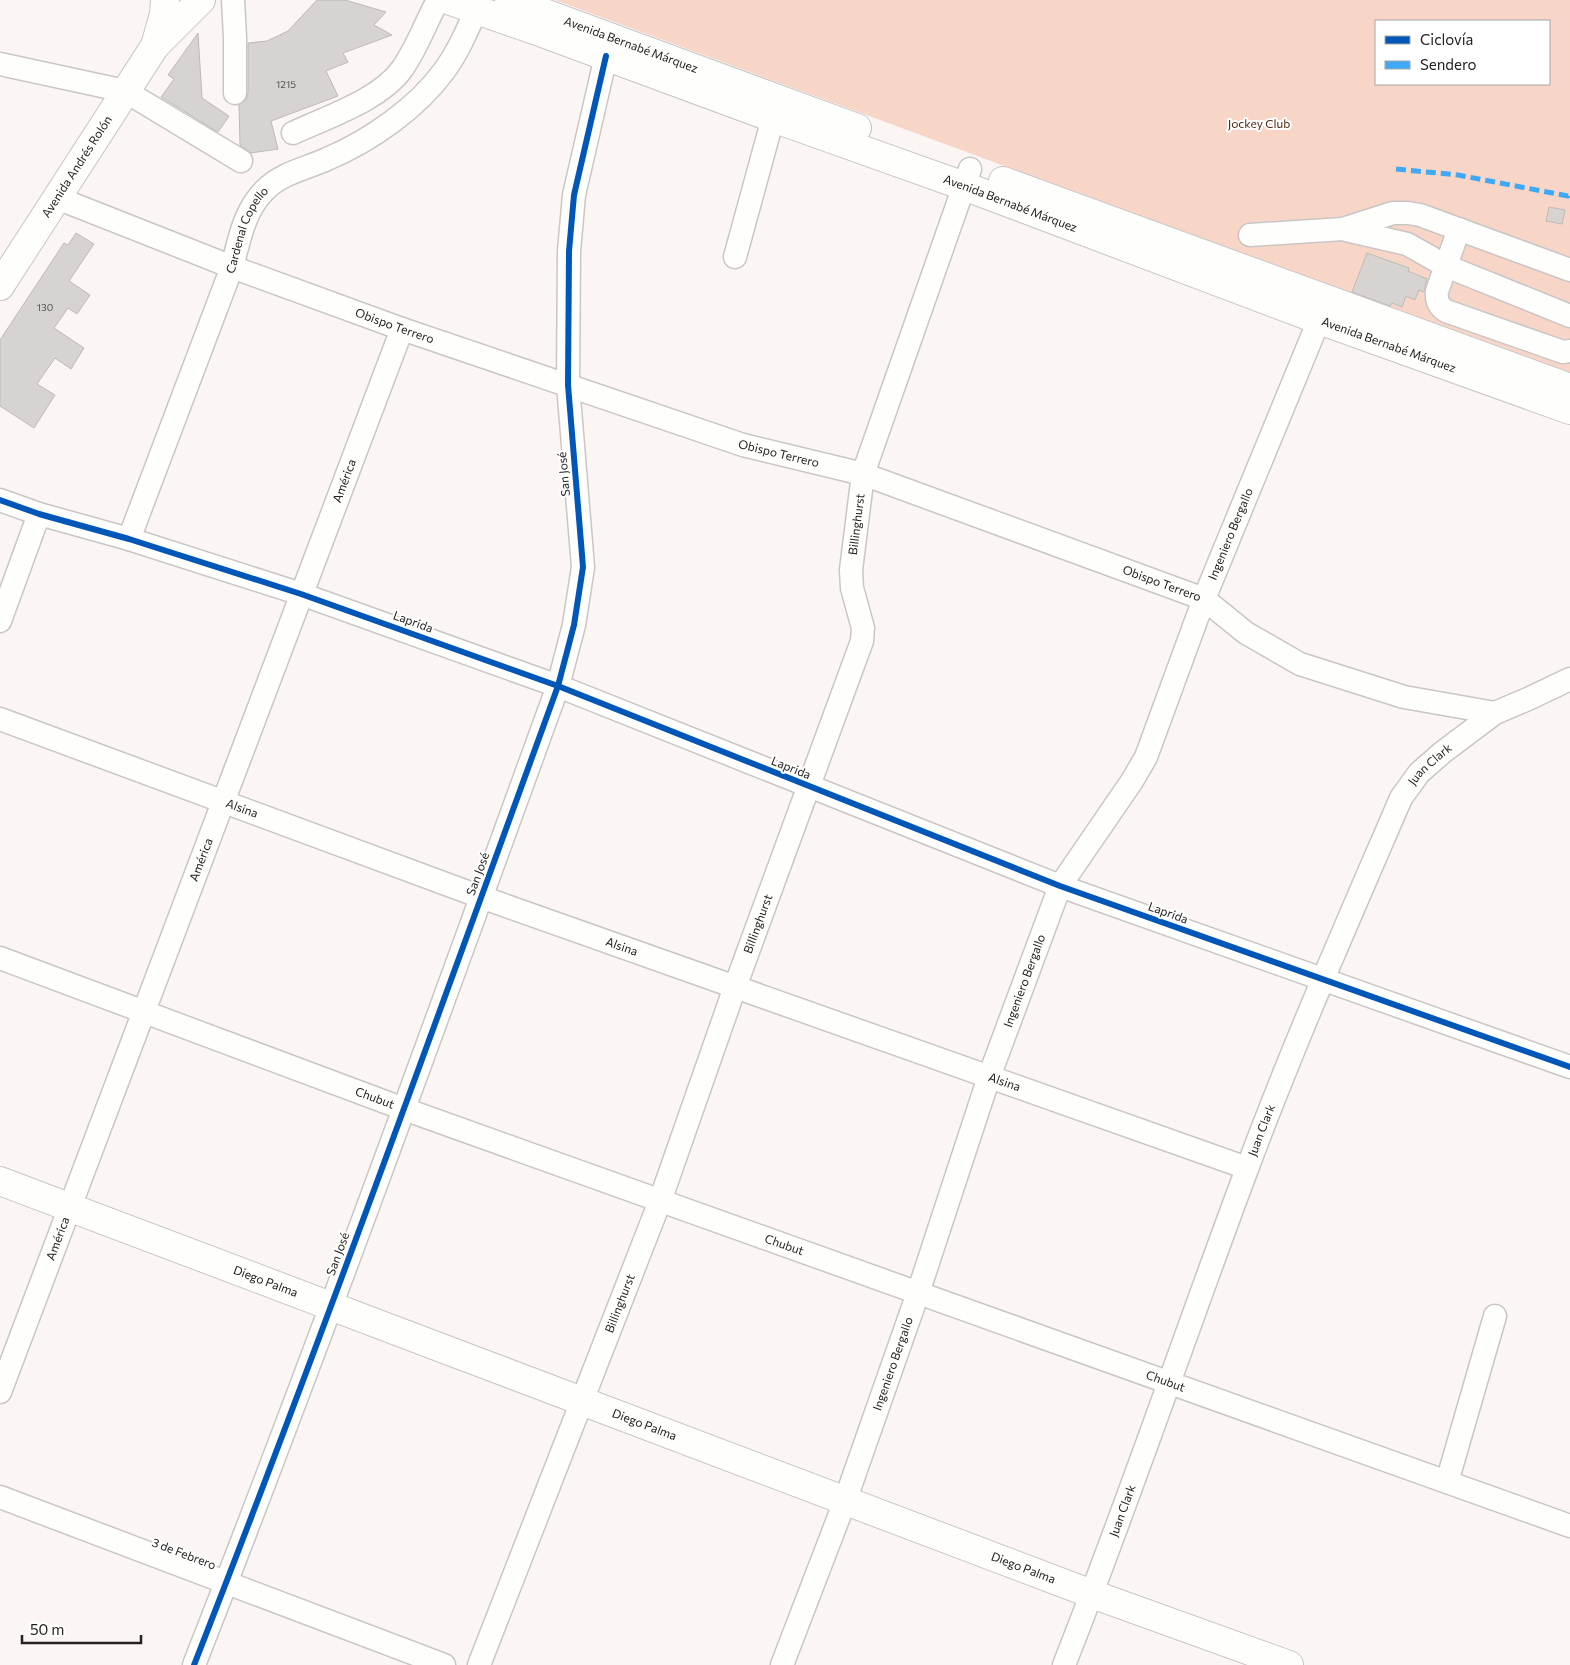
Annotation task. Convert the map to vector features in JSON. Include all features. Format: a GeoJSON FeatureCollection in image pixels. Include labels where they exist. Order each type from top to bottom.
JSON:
{"type":"FeatureCollection","features":[{"type":"Feature","properties":{"kind":"main road","name":"Avenida Andrés Rolón"},"geometry":{"type":"LineString","coordinates":[[155,46],[164,14],[165,0]]}},
{"type":"Feature","properties":{"kind":"main road","name":"Avenida Andrés Rolón"},"geometry":{"type":"LineString","coordinates":[[1,281],[155,46],[201,0]]}},
{"type":"Feature","properties":{"kind":"main road","name":"Avenida Bernabé Márquez"},"geometry":{"type":"LineString","coordinates":[[448,0],[773,118],[967,177],[1570,388]]}},
{"type":"Feature","properties":{"kind":"main road","name":"Avenida Bernabé Márquez"},"geometry":{"type":"LineString","coordinates":[[509,0],[967,177],[1319,320],[1570,410]]}},
{"type":"Feature","properties":{"kind":"main road","name":"Diego Palma"},"geometry":{"type":"LineString","coordinates":[[0,1181],[1092,1594],[1289,1665]]}},
{"type":"Feature","properties":{"kind":"street"},"geometry":{"type":"LineString","coordinates":[[293,133],[367,98],[391,81],[402,70],[411,55],[438,0]]}},
{"type":"Feature","properties":{"kind":"street"},"geometry":{"type":"LineString","coordinates":[[235,93],[235,37],[238,1]]}},
{"type":"Feature","properties":{"kind":"street","name":"Cardenal Copello"},"geometry":{"type":"LineString","coordinates":[[129,539],[232,267],[244,223],[252,207],[275,180],[328,159],[368,137],[400,116],[444,72],[464,38],[476,10]]}},
{"type":"Feature","properties":{"kind":"street","name":"San José"},"geometry":{"type":"LineString","coordinates":[[194,1665],[404,1109],[558,686],[574,625],[583,567],[568,385],[569,251],[574,195],[606,56]]}},
{"type":"Feature","properties":{"kind":"street"},"geometry":{"type":"LineString","coordinates":[[0,64],[125,90],[241,161]]}},
{"type":"Feature","properties":{"kind":"street"},"geometry":{"type":"LineString","coordinates":[[735,257],[773,118]]}},
{"type":"Feature","properties":{"kind":"street","name":"Billinghurst"},"geometry":{"type":"LineString","coordinates":[[479,1665],[660,1200],[735,986],[862,641],[863,628],[852,588],[851,570],[864,474],[967,177]]}},
{"type":"Feature","properties":{"kind":"street","name":"Obispo Terrero"},"geometry":{"type":"LineString","coordinates":[[56,198],[232,267],[402,329],[743,445],[864,474],[1204,599],[1246,633],[1300,664],[1404,697],[1495,713]]}},
{"type":"Feature","properties":{"kind":"street"},"geometry":{"type":"LineString","coordinates":[[1250,235],[1343,229],[1393,213],[1408,212],[1420,214],[1570,270]]}},
{"type":"Feature","properties":{"kind":"street"},"geometry":{"type":"LineString","coordinates":[[1343,229],[1407,244],[1446,266],[1570,316]]}},
{"type":"Feature","properties":{"kind":"street"},"geometry":{"type":"LineString","coordinates":[[1459,229],[1437,291],[1436,297],[1441,308],[1446,312],[1563,352],[1570,351]]}},
{"type":"Feature","properties":{"kind":"street","name":"Ingeniero Bergallo"},"geometry":{"type":"LineString","coordinates":[[782,1665],[845,1501],[918,1292],[989,1077],[1060,886],[1132,781],[1146,757],[1204,599],[1319,320]]}},
{"type":"Feature","properties":{"kind":"street","name":"América"},"geometry":{"type":"LineString","coordinates":[[0,1392],[402,329]]}},
{"type":"Feature","properties":{"kind":"street","name":"Laprida"},"geometry":{"type":"LineString","coordinates":[[0,500],[39,514],[129,539],[301,594],[558,686],[1060,886],[1570,1067]]}},
{"type":"Feature","properties":{"kind":"street"},"geometry":{"type":"LineString","coordinates":[[0,621],[39,514]]}},
{"type":"Feature","properties":{"kind":"street","name":"Juan Clark"},"geometry":{"type":"LineString","coordinates":[[1064,1665],[1092,1594],[1247,1168],[1322,980],[1401,798],[1419,773],[1443,752],[1495,713],[1570,679]]}},
{"type":"Feature","properties":{"kind":"street","name":"Alsina"},"geometry":{"type":"LineString","coordinates":[[0,719],[481,897],[1247,1168]]}},
{"type":"Feature","properties":{"kind":"street","name":"Chubut"},"geometry":{"type":"LineString","coordinates":[[0,958],[404,1109],[1570,1526]]}},
{"type":"Feature","properties":{"kind":"street"},"geometry":{"type":"LineString","coordinates":[[1447,1482],[1495,1316]]}},
{"type":"Feature","properties":{"kind":"street","name":"3 de Febrero"},"geometry":{"type":"LineString","coordinates":[[0,1497],[444,1665]]}},
{"type":"Feature","properties":{"kind":"green space","name":"Jockey Club"},"geometry":{"type":"Polygon","coordinates":[[[555,0],[1570,0],[1570,375],[555,0]]]}},
{"type":"Feature","properties":{"kind":"building"},"geometry":{"type":"Polygon","coordinates":[[[317,0],[345,0],[386,12],[374,25],[392,35],[343,53],[348,62],[326,71],[338,96],[271,121],[278,149],[251,153],[240,145],[239,105],[246,100],[248,93],[248,43],[267,41],[288,31],[317,0]]]}},
{"type":"Feature","properties":{"kind":"building"},"geometry":{"type":"Polygon","coordinates":[[[198,33],[202,98],[229,116],[218,132],[161,97],[174,79],[168,75],[198,33]]]}},
{"type":"Feature","properties":{"kind":"building"},"geometry":{"type":"Polygon","coordinates":[[[1549,207],[1565,210],[1562,224],[1546,221],[1549,207]]]}},
{"type":"Feature","properties":{"kind":"building"},"geometry":{"type":"Polygon","coordinates":[[[76,233],[94,244],[69,281],[90,295],[77,314],[68,308],[54,328],[84,348],[71,369],[55,358],[37,384],[55,395],[34,428],[0,406],[0,340],[64,243],[68,245],[76,233]]]}},
{"type":"Feature","properties":{"kind":"building"},"geometry":{"type":"Polygon","coordinates":[[[1367,253],[1409,268],[1408,271],[1427,279],[1424,292],[1419,290],[1415,300],[1406,296],[1402,307],[1392,303],[1390,306],[1352,292],[1367,253]]]}},
{"type":"Feature","properties":{"kind":"marked path"},"geometry":{"type":"LineString","coordinates":[[1396,169],[1458,175],[1568,196],[1570,193]]}},
{"type":"Feature","properties":{"kind":"cycle path"},"geometry":{"type":"LineString","coordinates":[[194,1665],[334,1299],[424,1054],[558,686],[574,625],[583,567],[568,385],[569,251],[574,195],[606,56]]}},
{"type":"Feature","properties":{"kind":"cycle path"},"geometry":{"type":"LineString","coordinates":[[0,500],[39,514],[129,539],[301,594],[558,686],[1060,886],[1570,1067]]}}]}
